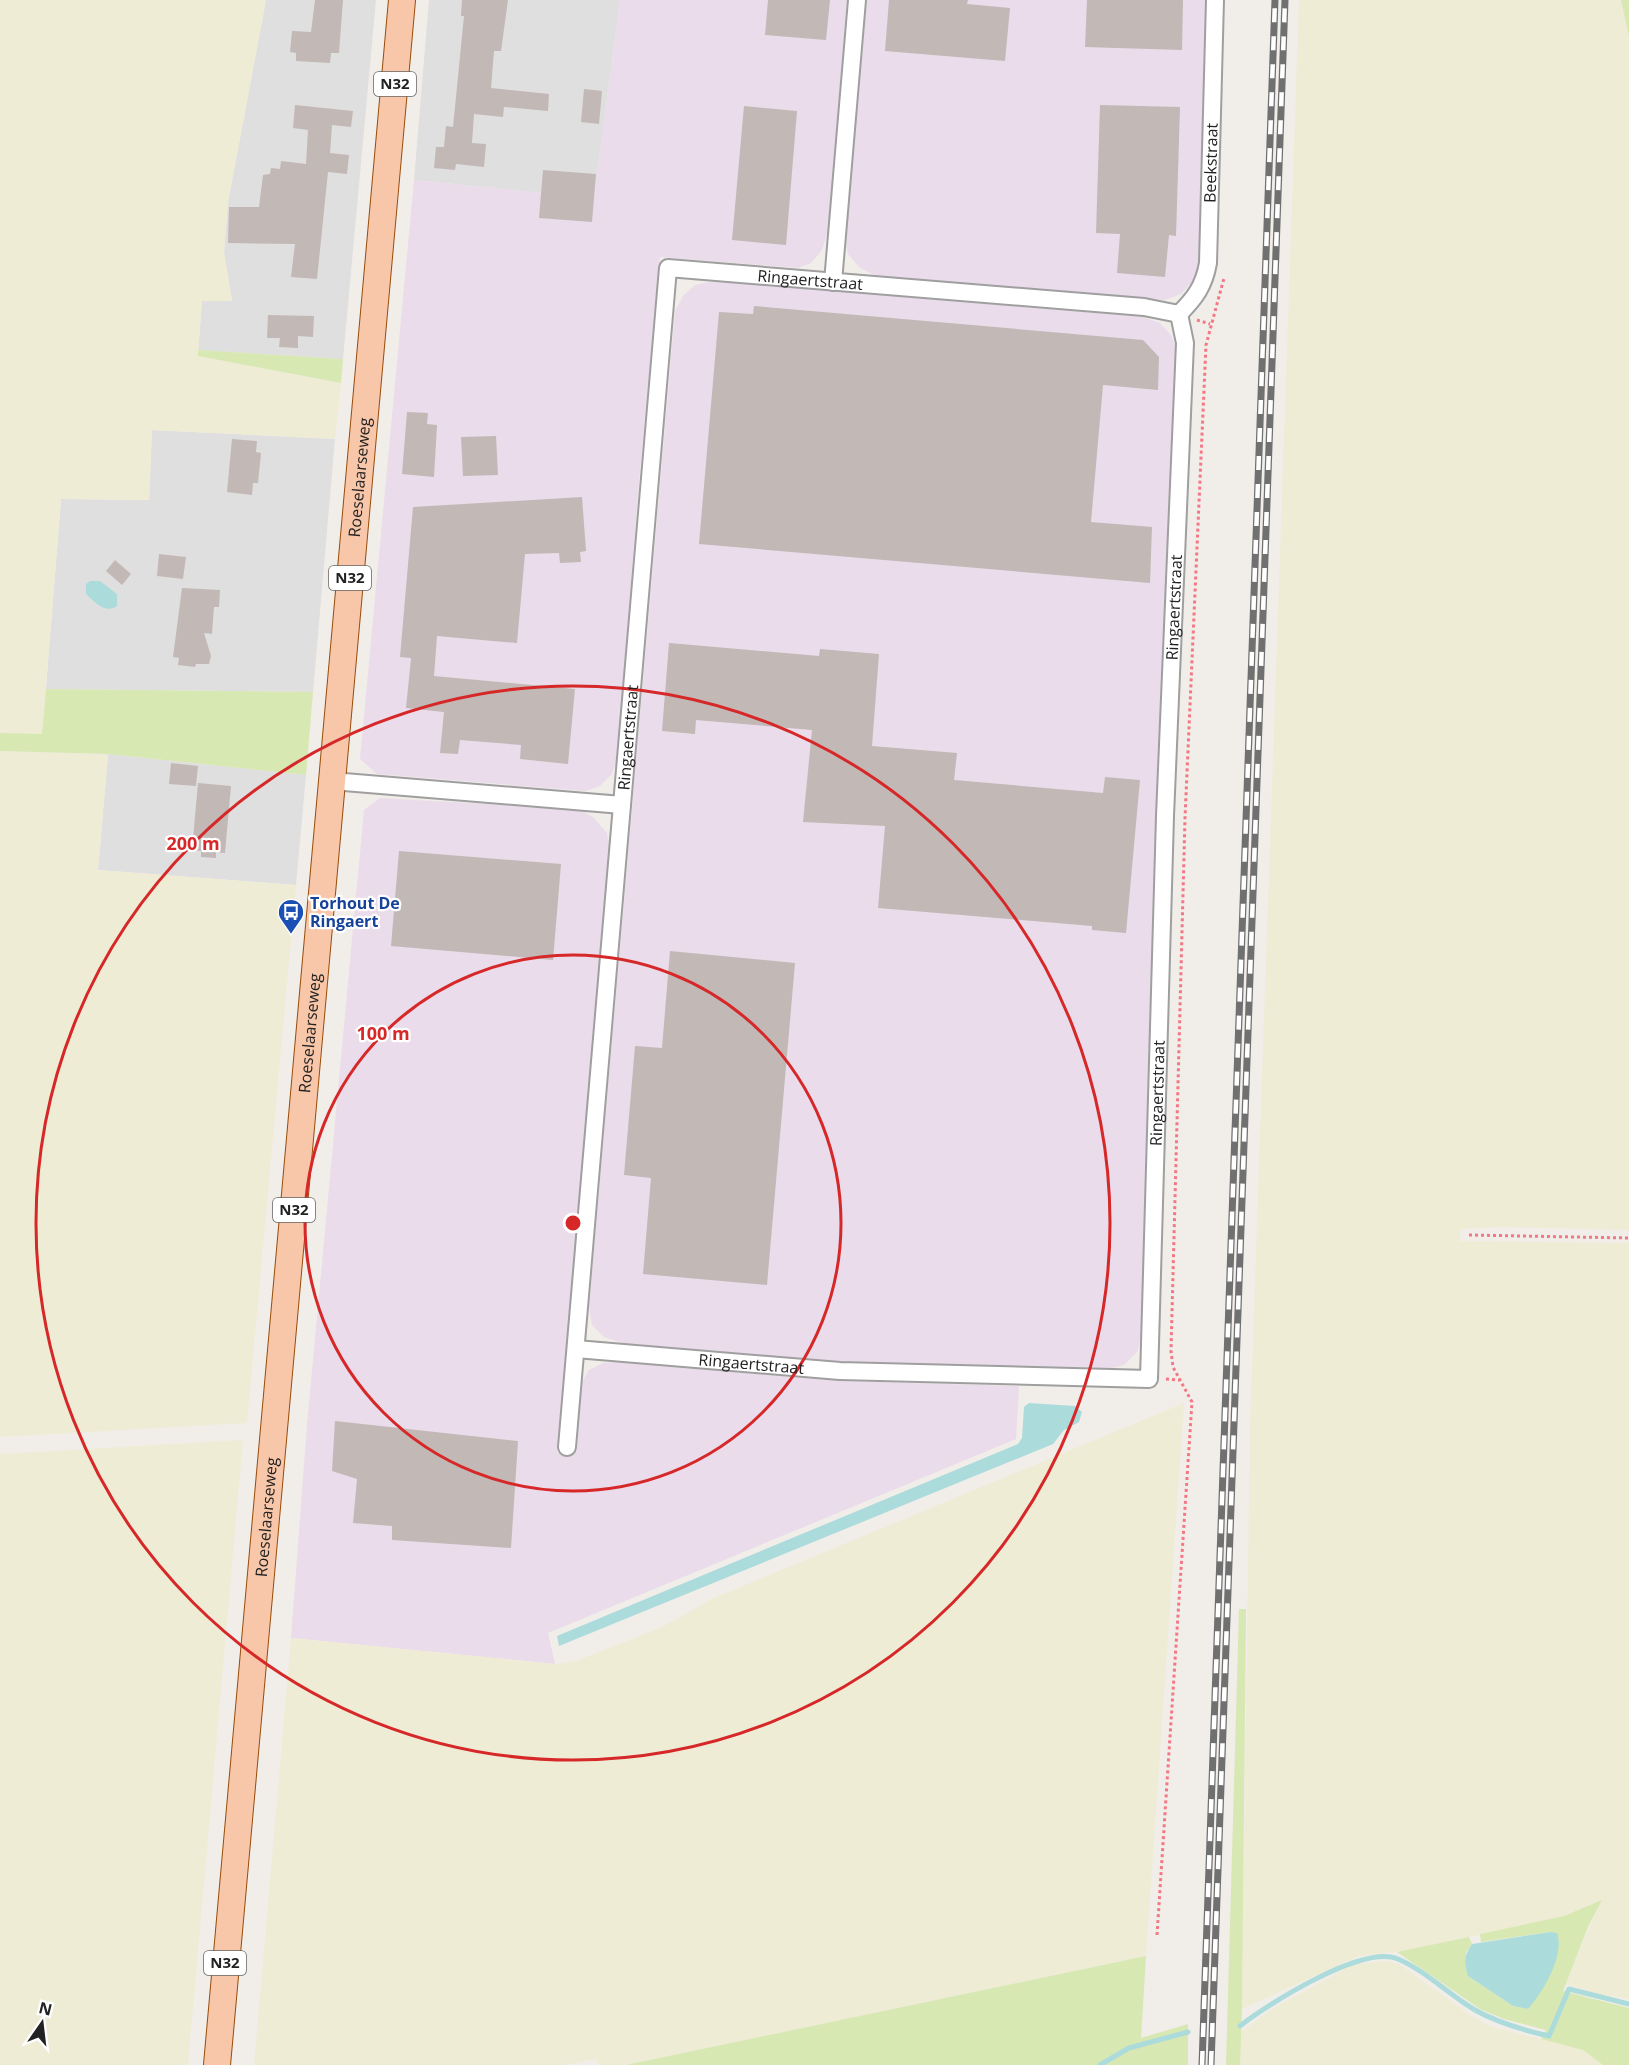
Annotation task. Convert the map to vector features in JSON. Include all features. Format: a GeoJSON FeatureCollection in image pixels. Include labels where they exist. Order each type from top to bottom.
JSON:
{"type":"FeatureCollection","features":[{"type":"Feature","properties":{"kind":"main road","name":"Roeselaarseweg"},"geometry":{"type":"LineString","coordinates":[[217,2065],[402,0]]}},
{"type":"Feature","properties":{"kind":"street"},"geometry":{"type":"LineString","coordinates":[[833,282],[857,0]]}},
{"type":"Feature","properties":{"kind":"street","name":"Beekstraat"},"geometry":{"type":"LineString","coordinates":[[1179,314],[1195,298],[1205,282],[1208,263],[1215,0]]}},
{"type":"Feature","properties":{"kind":"street","name":"Ringaertstraat"},"geometry":{"type":"LineString","coordinates":[[567,1447],[668,268],[1144,307],[1179,314],[1185,343],[1166,816],[1149,1379],[840,1371],[576,1349]]}},
{"type":"Feature","properties":{"kind":"street","name":"Ringaertstraat"},"geometry":{"type":"LineString","coordinates":[[332,781],[622,805]]}},
{"type":"Feature","properties":{"kind":"path"},"geometry":{"type":"LineString","coordinates":[[1157,1935],[1192,1401],[1173,1367],[1171,1351],[1185,818],[1206,345],[1210,324],[1221,295],[1224,274]]}},
{"type":"Feature","properties":{"kind":"path"},"geometry":{"type":"LineString","coordinates":[[1469,1235],[1629,1238]]}},
{"type":"Feature","properties":{"kind":"shaded area"},"geometry":{"type":"Polygon","coordinates":[[[0,0],[266,0],[228,202],[224,252],[232,301],[202,301],[198,355],[341,383],[335,439],[152,430],[149,500],[61,499],[42,735],[0,733],[0,0]]]}},
{"type":"Feature","properties":{"kind":"shaded area"},"geometry":{"type":"Polygon","coordinates":[[[266,0],[376,0],[343,359],[198,350],[202,301],[232,301],[224,252],[228,202],[266,0]]]}},
{"type":"Feature","properties":{"kind":"shaded area"},"geometry":{"type":"Polygon","coordinates":[[[429,0],[620,0],[594,198],[414,180],[429,0]]]}},
{"type":"Feature","properties":{"kind":"shaded area"},"geometry":{"type":"Polygon","coordinates":[[[620,0],[847,0],[828,231],[822,250],[811,263],[798,268],[660,257],[639,481],[617,760],[612,774],[600,786],[585,791],[377,774],[360,759],[414,180],[594,198],[620,0]]]}},
{"type":"Feature","properties":{"kind":"shaded area"},"geometry":{"type":"Polygon","coordinates":[[[867,0],[1207,0],[1199,263],[1194,280],[1181,294],[1165,300],[877,276],[860,268],[848,254],[845,238],[867,0]]]}},
{"type":"Feature","properties":{"kind":"shaded area"},"geometry":{"type":"Polygon","coordinates":[[[1299,0],[1621,0],[1629,36],[1629,1230],[1499,1227],[1461,1229],[1459,1241],[1629,1243],[1629,1999],[1601,1995],[1565,1984],[1601,1901],[1564,1916],[1406,1951],[1359,1956],[1242,2009],[1250,1425],[1299,0]]]}},
{"type":"Feature","properties":{"kind":"shaded area"},"geometry":{"type":"Polygon","coordinates":[[[715,281],[1143,317],[1160,323],[1171,335],[1177,352],[1142,1334],[1137,1352],[1124,1365],[1103,1370],[842,1362],[622,1343],[604,1337],[592,1325],[589,1307],[675,311],[683,296],[695,285],[715,281]]]}},
{"type":"Feature","properties":{"kind":"shaded area"},"geometry":{"type":"Polygon","coordinates":[[[152,430],[335,439],[313,692],[46,689],[61,499],[149,500],[152,430]]]}},
{"type":"Feature","properties":{"kind":"shaded area"},"geometry":{"type":"Polygon","coordinates":[[[0,751],[108,754],[98,870],[296,885],[247,1423],[0,1437],[0,751]]]}},
{"type":"Feature","properties":{"kind":"shaded area"},"geometry":{"type":"Polygon","coordinates":[[[108,754],[306,775],[296,885],[98,870],[108,754]]]}},
{"type":"Feature","properties":{"kind":"shaded area"},"geometry":{"type":"Polygon","coordinates":[[[380,798],[579,809],[594,818],[607,833],[610,851],[557,1453],[575,1454],[581,1384],[589,1370],[603,1363],[619,1362],[839,1381],[1019,1386],[1016,1439],[548,1633],[555,1664],[291,1638],[307,1425],[364,810],[380,798]]]}},
{"type":"Feature","properties":{"kind":"shaded area"},"geometry":{"type":"Polygon","coordinates":[[[1184,1403],[1146,1956],[626,2065],[599,2065],[595,2059],[565,2065],[254,2065],[291,1638],[555,1664],[576,1661],[660,1628],[714,1598],[1184,1403]]]}},
{"type":"Feature","properties":{"kind":"shaded area"},"geometry":{"type":"Polygon","coordinates":[[[243,1440],[188,2065],[0,2065],[0,1454],[243,1440]]]}},
{"type":"Feature","properties":{"kind":"shaded area"},"geometry":{"type":"Polygon","coordinates":[[[1388,1961],[1399,1964],[1472,2016],[1490,2026],[1583,2050],[1603,2065],[1240,2065],[1239,2033],[1272,2009],[1354,1964],[1388,1961]]]}},
{"type":"Feature","properties":{"kind":"green space"},"geometry":{"type":"Polygon","coordinates":[[[1621,0],[1629,0],[1629,36],[1621,0]]]}},
{"type":"Feature","properties":{"kind":"green space"},"geometry":{"type":"Polygon","coordinates":[[[198,350],[343,359],[341,383],[198,356],[198,350]]]}},
{"type":"Feature","properties":{"kind":"green space"},"geometry":{"type":"Polygon","coordinates":[[[46,689],[313,692],[306,775],[108,754],[0,751],[0,733],[42,734],[46,689]]]}},
{"type":"Feature","properties":{"kind":"green space"},"geometry":{"type":"Polygon","coordinates":[[[1239,1609],[1246,1609],[1242,2009],[1240,2065],[1226,2065],[1239,1609]]]}},
{"type":"Feature","properties":{"kind":"green space"},"geometry":{"type":"Polygon","coordinates":[[[1602,1900],[1588,1927],[1563,1991],[1629,2008],[1629,2065],[1603,2065],[1583,2050],[1541,2039],[1546,2030],[1504,2019],[1480,2009],[1397,1952],[1469,1937],[1472,1944],[1466,1952],[1468,1976],[1513,2006],[1528,2009],[1551,1932],[1481,1942],[1480,1934],[1564,1916],[1602,1900]]]}},
{"type":"Feature","properties":{"kind":"green space"},"geometry":{"type":"Polygon","coordinates":[[[1146,1956],[1141,2038],[1188,2024],[1188,2065],[626,2065],[1146,1956]]]}},
{"type":"Feature","properties":{"kind":"water"},"geometry":{"type":"Polygon","coordinates":[[[90,581],[100,581],[117,594],[117,606],[104,608],[86,594],[86,584],[90,581]]]}},
{"type":"Feature","properties":{"kind":"water"},"geometry":{"type":"Polygon","coordinates":[[[1029,1403],[1075,1406],[1082,1412],[1079,1422],[1064,1430],[1053,1444],[559,1646],[557,1636],[1018,1444],[1022,1438],[1024,1407],[1029,1403]]]}},
{"type":"Feature","properties":{"kind":"water"},"geometry":{"type":"Polygon","coordinates":[[[1557,1933],[1559,1942],[1555,1963],[1546,1984],[1528,2009],[1513,2006],[1468,1976],[1465,1959],[1472,1944],[1557,1933]]]}},
{"type":"Feature","properties":{"kind":"building"},"geometry":{"type":"Polygon","coordinates":[[[315,0],[343,0],[339,53],[331,53],[330,63],[296,61],[296,53],[290,52],[292,31],[311,32],[315,0]]]}},
{"type":"Feature","properties":{"kind":"building"},"geometry":{"type":"Polygon","coordinates":[[[462,0],[508,0],[501,51],[494,51],[491,88],[549,94],[548,111],[504,107],[503,117],[474,114],[472,143],[486,144],[484,167],[456,164],[455,170],[434,168],[436,147],[444,147],[446,126],[453,127],[464,16],[461,16],[462,0]]]}},
{"type":"Feature","properties":{"kind":"building"},"geometry":{"type":"Polygon","coordinates":[[[768,0],[830,0],[826,40],[765,35],[768,0]]]}},
{"type":"Feature","properties":{"kind":"building"},"geometry":{"type":"Polygon","coordinates":[[[889,0],[968,0],[967,4],[1010,8],[1005,61],[885,51],[889,0]]]}},
{"type":"Feature","properties":{"kind":"building"},"geometry":{"type":"Polygon","coordinates":[[[1087,0],[1183,0],[1182,50],[1085,47],[1087,0]]]}},
{"type":"Feature","properties":{"kind":"building"},"geometry":{"type":"Polygon","coordinates":[[[584,89],[602,91],[599,124],[581,122],[584,89]]]}},
{"type":"Feature","properties":{"kind":"building"},"geometry":{"type":"Polygon","coordinates":[[[295,105],[353,111],[351,127],[332,125],[330,153],[349,155],[347,174],[328,172],[317,279],[291,277],[295,244],[228,243],[229,207],[259,207],[263,175],[270,174],[271,168],[280,169],[281,161],[306,164],[308,130],[293,128],[295,105]]]}},
{"type":"Feature","properties":{"kind":"building"},"geometry":{"type":"Polygon","coordinates":[[[1100,105],[1180,107],[1176,236],[1169,235],[1165,277],[1117,273],[1120,234],[1096,233],[1100,105]]]}},
{"type":"Feature","properties":{"kind":"building"},"geometry":{"type":"Polygon","coordinates":[[[744,106],[797,111],[786,245],[732,240],[744,106]]]}},
{"type":"Feature","properties":{"kind":"building"},"geometry":{"type":"Polygon","coordinates":[[[543,170],[596,174],[592,222],[539,218],[543,170]]]}},
{"type":"Feature","properties":{"kind":"building"},"geometry":{"type":"Polygon","coordinates":[[[754,306],[1143,340],[1159,357],[1158,390],[1103,385],[1091,522],[1152,527],[1150,583],[699,544],[719,312],[753,314],[754,306]]]}},
{"type":"Feature","properties":{"kind":"building"},"geometry":{"type":"Polygon","coordinates":[[[268,315],[314,316],[313,337],[298,336],[298,348],[279,347],[280,338],[267,338],[268,315]]]}},
{"type":"Feature","properties":{"kind":"building"},"geometry":{"type":"Polygon","coordinates":[[[407,412],[428,413],[427,424],[437,425],[434,477],[402,474],[407,412]]]}},
{"type":"Feature","properties":{"kind":"building"},"geometry":{"type":"Polygon","coordinates":[[[496,436],[498,475],[463,476],[461,437],[496,436]]]}},
{"type":"Feature","properties":{"kind":"building"},"geometry":{"type":"Polygon","coordinates":[[[232,439],[257,441],[256,452],[261,453],[258,483],[253,483],[252,495],[227,492],[232,439]]]}},
{"type":"Feature","properties":{"kind":"building"},"geometry":{"type":"Polygon","coordinates":[[[582,497],[586,551],[580,552],[581,562],[560,563],[559,553],[525,554],[517,643],[437,636],[434,676],[575,689],[568,764],[520,759],[521,745],[460,740],[458,754],[440,753],[444,712],[406,708],[411,658],[400,657],[413,507],[582,497]]]}},
{"type":"Feature","properties":{"kind":"building"},"geometry":{"type":"Polygon","coordinates":[[[159,554],[186,557],[183,579],[157,576],[159,554]]]}},
{"type":"Feature","properties":{"kind":"building"},"geometry":{"type":"Polygon","coordinates":[[[115,560],[131,574],[122,585],[106,571],[115,560]]]}},
{"type":"Feature","properties":{"kind":"building"},"geometry":{"type":"Polygon","coordinates":[[[182,588],[220,590],[219,607],[214,607],[212,634],[204,633],[211,656],[209,664],[196,664],[195,667],[178,665],[179,658],[173,657],[182,588]]]}},
{"type":"Feature","properties":{"kind":"building"},"geometry":{"type":"Polygon","coordinates":[[[669,643],[819,656],[820,649],[879,654],[872,746],[957,753],[954,780],[1103,793],[1105,777],[1140,780],[1126,933],[1092,930],[1092,926],[878,908],[885,826],[803,822],[812,730],[696,720],[695,734],[662,731],[669,643]]]}},
{"type":"Feature","properties":{"kind":"building"},"geometry":{"type":"Polygon","coordinates":[[[171,763],[198,766],[196,786],[169,784],[171,763]]]}},
{"type":"Feature","properties":{"kind":"building"},"geometry":{"type":"Polygon","coordinates":[[[198,783],[231,786],[225,853],[216,852],[216,858],[201,857],[201,851],[192,850],[198,783]]]}},
{"type":"Feature","properties":{"kind":"building"},"geometry":{"type":"Polygon","coordinates":[[[399,851],[561,864],[553,960],[391,946],[399,851]]]}},
{"type":"Feature","properties":{"kind":"building"},"geometry":{"type":"Polygon","coordinates":[[[670,951],[795,963],[767,1285],[643,1274],[651,1178],[624,1175],[635,1046],[662,1048],[670,951]]]}},
{"type":"Feature","properties":{"kind":"building"},"geometry":{"type":"Polygon","coordinates":[[[335,1421],[518,1441],[511,1548],[392,1540],[392,1526],[353,1523],[357,1479],[332,1471],[335,1421]]]}},
{"type":"Feature","properties":{"kind":"waterway"},"geometry":{"type":"LineString","coordinates":[[1240,2026],[1293,1991],[1316,1979],[1362,1960],[1382,1957],[1398,1959],[1408,1964],[1484,2015],[1511,2026],[1549,2036],[1569,1989],[1629,2004]]}},
{"type":"Feature","properties":{"kind":"waterway"},"geometry":{"type":"LineString","coordinates":[[1100,2065],[1129,2048],[1188,2032]]}},
{"type":"Feature","properties":{"kind":"railway"},"geometry":{"type":"LineString","coordinates":[[1202,2065],[1275,0]]}},
{"type":"Feature","properties":{"kind":"railway"},"geometry":{"type":"LineString","coordinates":[[1211,2065],[1285,0]]}},
{"type":"Feature","properties":{"kind":"place","name":"Torhout De Ringaert"},"geometry":{"type":"Point","coordinates":[291,935]}}]}
